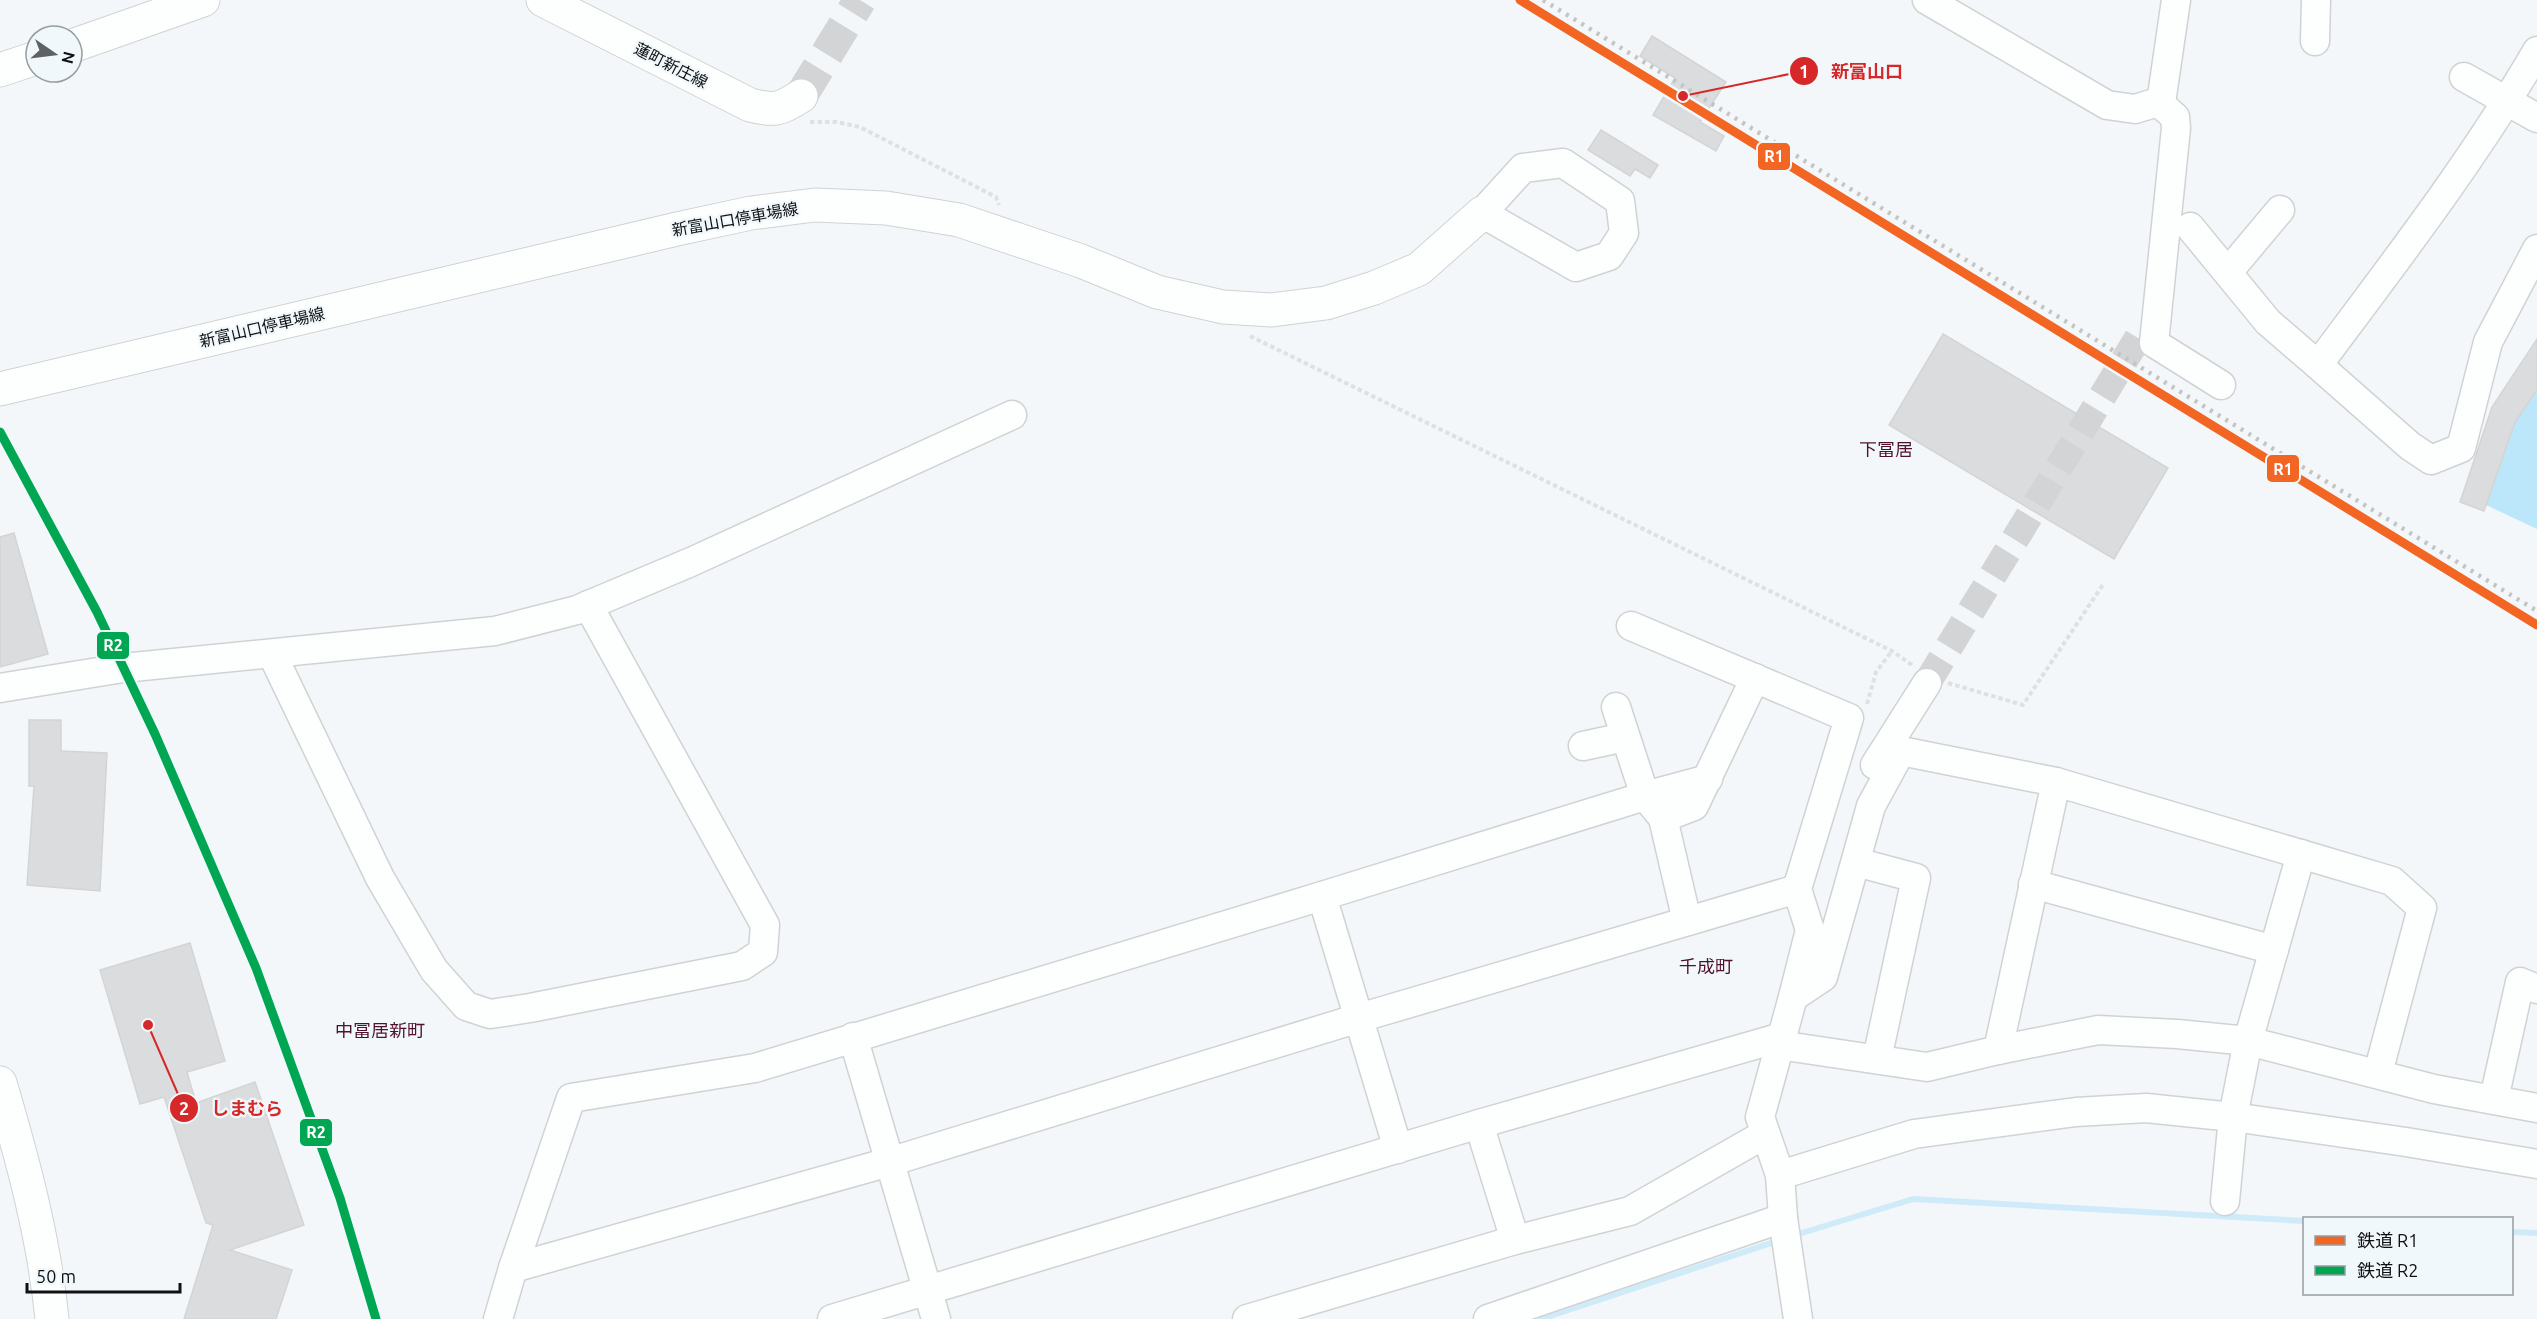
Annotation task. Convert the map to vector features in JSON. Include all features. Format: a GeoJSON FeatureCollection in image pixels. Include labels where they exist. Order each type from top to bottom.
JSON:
{"type":"FeatureCollection","features":[{"type":"Feature","properties":{"kind":"main road"},"geometry":{"type":"LineString","coordinates":[[84,41],[203,0]]}},
{"type":"Feature","properties":{"kind":"main road","name":"蓮町新庄線"},"geometry":{"type":"LineString","coordinates":[[543,0],[750,105],[771,110],[786,106],[801,96]]}},
{"type":"Feature","properties":{"kind":"main road"},"geometry":{"type":"LineString","coordinates":[[0,70],[24,62]]}},
{"type":"Feature","properties":{"kind":"main road","name":"新富山口停車場線"},"geometry":{"type":"LineString","coordinates":[[0,389],[676,229],[751,213],[815,205],[886,208],[959,219],[1081,261],[1157,292],[1223,307],[1272,310],[1326,303],[1374,288],[1419,268],[1482,213]]}},
{"type":"Feature","properties":{"kind":"main road"},"geometry":{"type":"LineString","coordinates":[[0,1083],[33,1199],[49,1286],[52,1319]]}},
{"type":"Feature","properties":{"kind":"street"},"geometry":{"type":"LineString","coordinates":[[1927,0],[2107,105],[2135,110],[2162,106],[2175,117],[2176,128],[2154,343],[2221,384]]}},
{"type":"Feature","properties":{"kind":"street"},"geometry":{"type":"LineString","coordinates":[[2138,338],[2143,318],[2162,96],[2176,0]]}},
{"type":"Feature","properties":{"kind":"street"},"geometry":{"type":"LineString","coordinates":[[2315,40],[2316,0]]}},
{"type":"Feature","properties":{"kind":"street"},"geometry":{"type":"LineString","coordinates":[[2318,365],[2399,256],[2508,102],[2537,51]]}},
{"type":"Feature","properties":{"kind":"street"},"geometry":{"type":"LineString","coordinates":[[2464,77],[2537,118]]}},
{"type":"Feature","properties":{"kind":"street"},"geometry":{"type":"LineString","coordinates":[[1563,163],[1620,201],[1624,233],[1609,256],[1576,267],[1482,213],[1523,168],[1563,163]]}},
{"type":"Feature","properties":{"kind":"street"},"geometry":{"type":"LineString","coordinates":[[2228,272],[2280,210]]}},
{"type":"Feature","properties":{"kind":"street"},"geometry":{"type":"LineString","coordinates":[[2190,227],[2268,322],[2410,446],[2431,460],[2461,448],[2488,342],[2537,249]]}},
{"type":"Feature","properties":{"kind":"street"},"geometry":{"type":"LineString","coordinates":[[0,688],[123,668],[495,631],[577,610],[691,562],[1012,415]]}},
{"type":"Feature","properties":{"kind":"street"},"geometry":{"type":"LineString","coordinates":[[272,654],[380,878],[434,970],[466,1006],[490,1014],[742,966],[763,952],[765,925],[588,605]]}},
{"type":"Feature","properties":{"kind":"street"},"geometry":{"type":"LineString","coordinates":[[1631,626],[1849,718],[1797,889],[1810,930],[1798,994]]}},
{"type":"Feature","properties":{"kind":"street"},"geometry":{"type":"LineString","coordinates":[[1663,818],[1694,806],[1755,678]]}},
{"type":"Feature","properties":{"kind":"street"},"geometry":{"type":"LineString","coordinates":[[1798,1319],[1783,1218],[1780,1175],[1761,1117],[1781,1041],[1798,994],[1860,789],[1928,678]]}},
{"type":"Feature","properties":{"kind":"street"},"geometry":{"type":"LineString","coordinates":[[1616,707],[1645,796],[1663,818],[1687,921]]}},
{"type":"Feature","properties":{"kind":"street"},"geometry":{"type":"LineString","coordinates":[[1583,746],[1626,736]]}},
{"type":"Feature","properties":{"kind":"street"},"geometry":{"type":"LineString","coordinates":[[1798,994],[1823,977],[1871,806],[1901,751],[2056,782],[2392,881],[2422,908],[2378,1072]]}},
{"type":"Feature","properties":{"kind":"street"},"geometry":{"type":"LineString","coordinates":[[498,1319],[571,1098],[755,1068],[1322,897],[1645,796],[1708,779]]}},
{"type":"Feature","properties":{"kind":"street"},"geometry":{"type":"LineString","coordinates":[[1998,1050],[2056,782]]}},
{"type":"Feature","properties":{"kind":"street"},"geometry":{"type":"LineString","coordinates":[[2225,1201],[2233,1117],[2248,1041],[2301,854]]}},
{"type":"Feature","properties":{"kind":"street"},"geometry":{"type":"LineString","coordinates":[[1856,862],[1916,878],[1877,1059]]}},
{"type":"Feature","properties":{"kind":"street"},"geometry":{"type":"LineString","coordinates":[[2033,884],[2274,950]]}},
{"type":"Feature","properties":{"kind":"street"},"geometry":{"type":"LineString","coordinates":[[513,1268],[889,1162],[1359,1018],[1797,889]]}},
{"type":"Feature","properties":{"kind":"street"},"geometry":{"type":"LineString","coordinates":[[1322,897],[1398,1149]]}},
{"type":"Feature","properties":{"kind":"street"},"geometry":{"type":"LineString","coordinates":[[2494,1099],[2520,982],[2537,990]]}},
{"type":"Feature","properties":{"kind":"street"},"geometry":{"type":"LineString","coordinates":[[832,1319],[1479,1124],[1781,1041],[1927,1067],[2098,1030],[2248,1041],[2378,1072],[2434,1089],[2537,1108]]}},
{"type":"Feature","properties":{"kind":"street"},"geometry":{"type":"LineString","coordinates":[[853,1037],[936,1319]]}},
{"type":"Feature","properties":{"kind":"street"},"geometry":{"type":"LineString","coordinates":[[1780,1175],[1914,1134],[2065,1113],[2146,1108],[2233,1117],[2537,1164]]}},
{"type":"Feature","properties":{"kind":"street"},"geometry":{"type":"LineString","coordinates":[[1479,1124],[1515,1240]]}},
{"type":"Feature","properties":{"kind":"street"},"geometry":{"type":"LineString","coordinates":[[1246,1319],[1515,1240],[1630,1211],[1766,1134]]}},
{"type":"Feature","properties":{"kind":"street"},"geometry":{"type":"LineString","coordinates":[[1488,1319],[1783,1218]]}},
{"type":"Feature","properties":{"kind":"path"},"geometry":{"type":"LineString","coordinates":[[1223,307],[1250,336],[1892,651],[1928,678],[2023,705],[2104,583]]}},
{"type":"Feature","properties":{"kind":"shaded area"},"geometry":{"type":"Polygon","coordinates":[[[2537,390],[2537,529],[2486,505],[2515,422],[2537,390]]]}},
{"type":"Feature","properties":{"kind":"building"},"geometry":{"type":"Polygon","coordinates":[[[1652,36],[1726,82],[1700,122],[1724,136],[1716,151],[1653,115],[1675,78],[1640,56],[1652,36]]]}},
{"type":"Feature","properties":{"kind":"building"},"geometry":{"type":"Polygon","coordinates":[[[1601,130],[1658,165],[1650,178],[1635,169],[1630,176],[1588,150],[1601,130]]]}},
{"type":"Feature","properties":{"kind":"building"},"geometry":{"type":"Polygon","coordinates":[[[1943,334],[2168,468],[2114,559],[1889,425],[1943,334]]]}},
{"type":"Feature","properties":{"kind":"building"},"geometry":{"type":"Polygon","coordinates":[[[2537,339],[2537,390],[2515,422],[2484,511],[2460,502],[2492,407],[2537,339]]]}},
{"type":"Feature","properties":{"kind":"building"},"geometry":{"type":"Polygon","coordinates":[[[14,533],[48,654],[0,667],[0,537],[14,533]]]}},
{"type":"Feature","properties":{"kind":"building"},"geometry":{"type":"Polygon","coordinates":[[[29,720],[61,720],[61,751],[107,753],[100,891],[27,885],[34,786],[29,786],[29,720]]]}},
{"type":"Feature","properties":{"kind":"building"},"geometry":{"type":"Polygon","coordinates":[[[190,943],[225,1061],[187,1072],[196,1103],[255,1082],[304,1225],[230,1250],[292,1270],[276,1319],[184,1319],[213,1225],[206,1223],[164,1097],[140,1104],[100,970],[190,943]]]}},
{"type":"Feature","properties":{"kind":"waterway"},"geometry":{"type":"LineString","coordinates":[[1792,1236],[1913,1199],[2303,1221]]}},
{"type":"Feature","properties":{"kind":"waterway"},"geometry":{"type":"LineString","coordinates":[[2513,1232],[2537,1233]]}},
{"type":"Feature","properties":{"kind":"waterway"},"geometry":{"type":"LineString","coordinates":[[1541,1319],[1780,1240]]}},
{"type":"Feature","properties":{"kind":"tunnel"},"geometry":{"type":"LineString","coordinates":[[801,96],[860,0]]}},
{"type":"Feature","properties":{"kind":"tunnel"},"geometry":{"type":"LineString","coordinates":[[1927,683],[2138,338]]}},
{"type":"Feature","properties":{"kind":"railway"},"geometry":{"type":"LineString","coordinates":[[1520,0],[2537,625]]}},
{"type":"Feature","properties":{"kind":"railway"},"geometry":{"type":"LineString","coordinates":[[1543,0],[2537,611]]}},
{"type":"Feature","properties":{"kind":"rail line","name":"R1"},"geometry":{"type":"LineString","coordinates":[[1520,0],[2537,625]]}},
{"type":"Feature","properties":{"kind":"rail line","name":"R2"},"geometry":{"type":"LineString","coordinates":[[0,432],[97,612],[155,734],[256,968],[340,1198],[376,1319]]}},
{"type":"Feature","properties":{"kind":"place","name":"新富山口"},"geometry":{"type":"Point","coordinates":[1683,96]}},
{"type":"Feature","properties":{"kind":"place","name":"しまむら"},"geometry":{"type":"Point","coordinates":[148,1025]}},
{"type":"Feature","properties":{"kind":"district","name":"下冨居"},"geometry":{"type":"Point","coordinates":[1886,450]}},
{"type":"Feature","properties":{"kind":"district","name":"千成町"},"geometry":{"type":"Point","coordinates":[1706,967]}},
{"type":"Feature","properties":{"kind":"district","name":"中冨居新町"},"geometry":{"type":"Point","coordinates":[380,1031]}}]}
